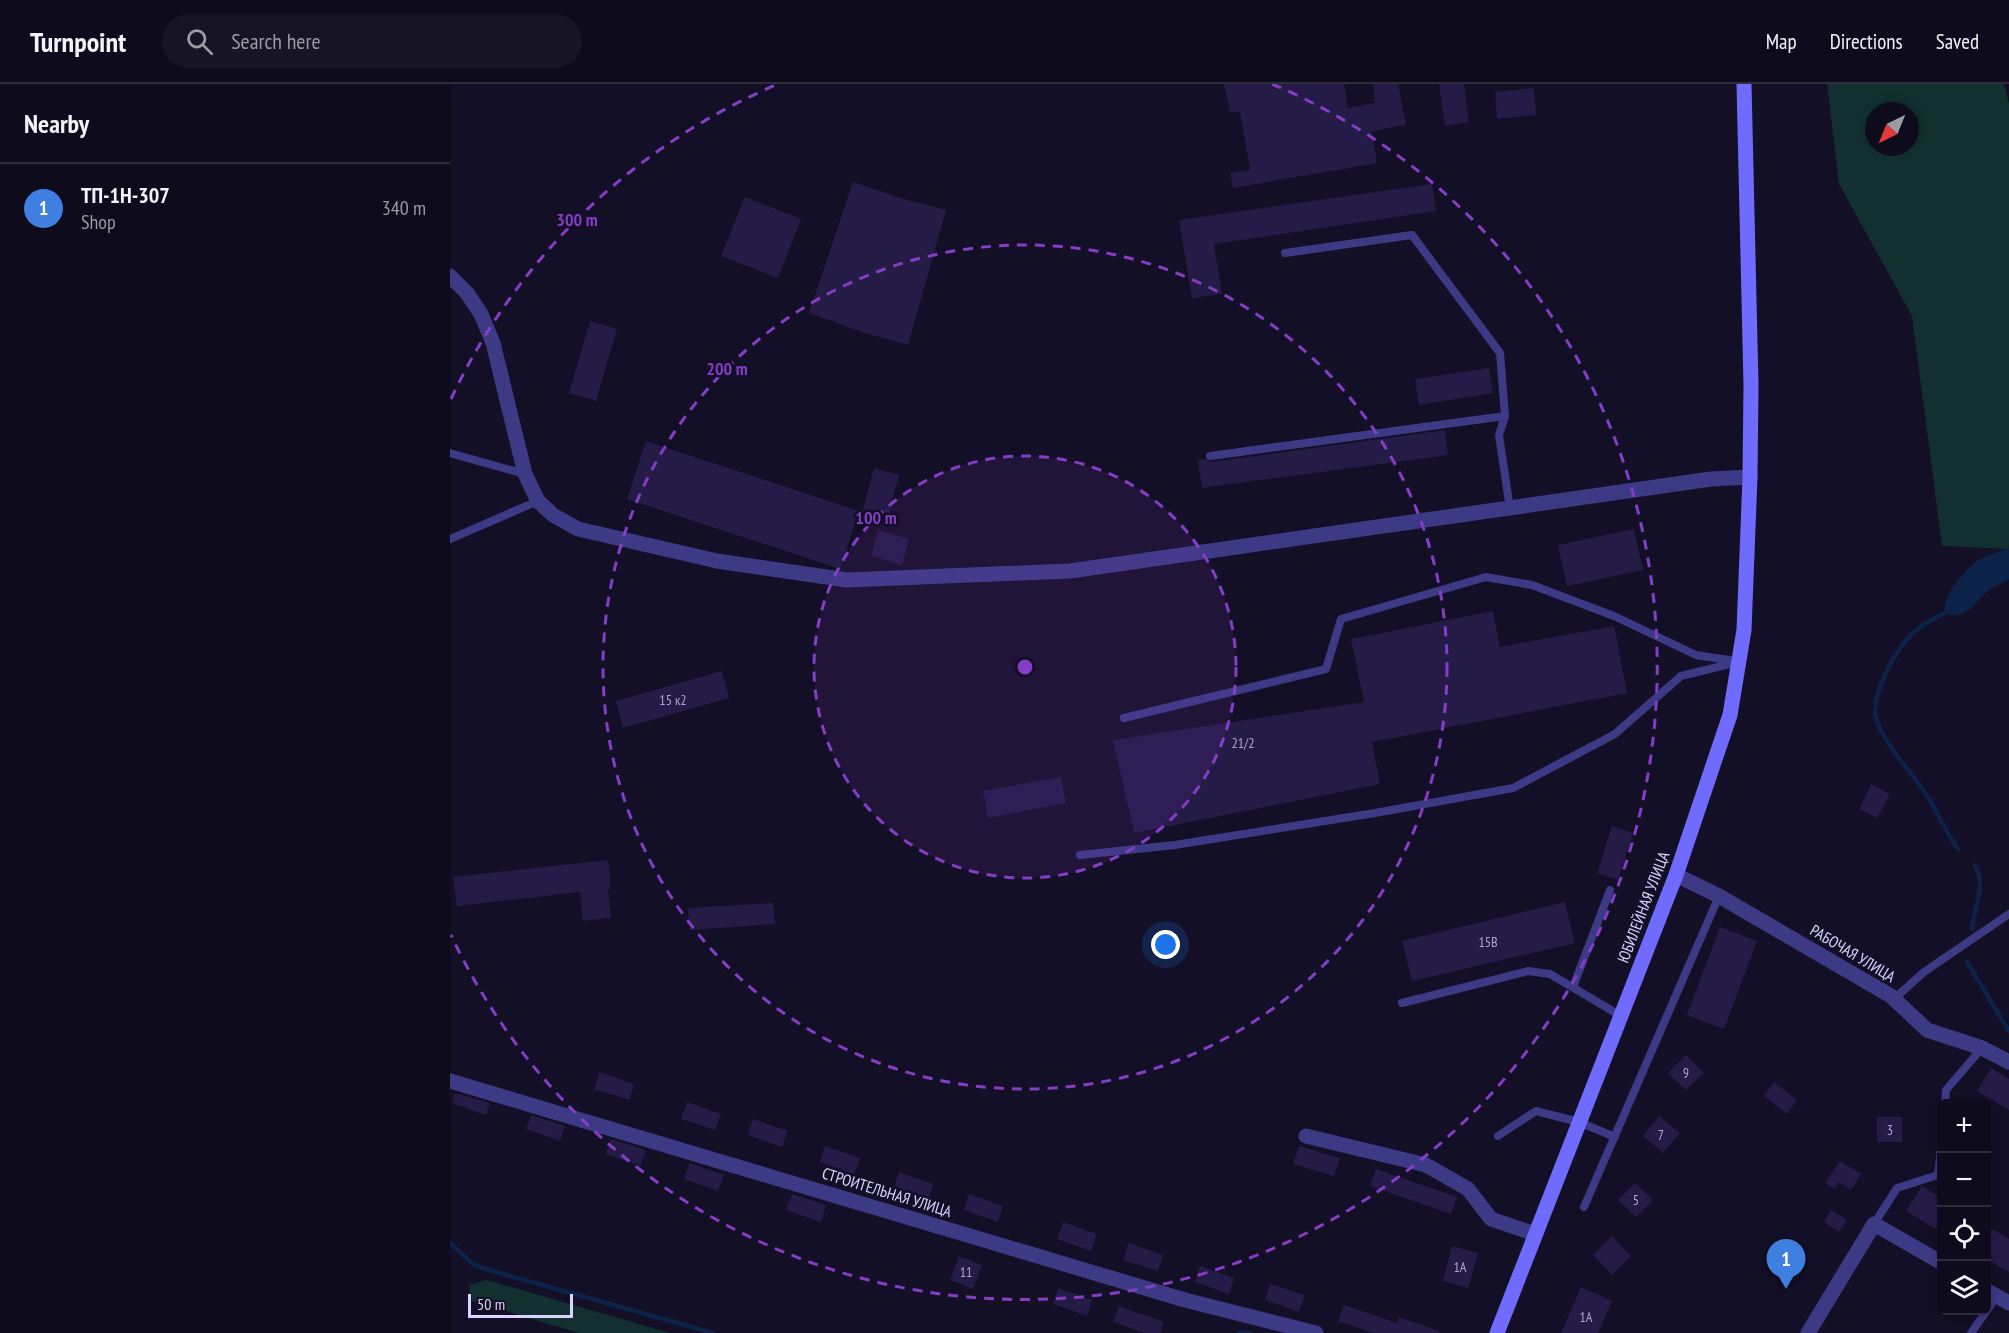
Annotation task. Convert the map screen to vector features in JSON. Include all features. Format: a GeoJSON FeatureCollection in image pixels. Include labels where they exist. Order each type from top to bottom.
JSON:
{"type":"FeatureCollection","features":[{"type":"Feature","properties":{"kind":"main road","name":"ЮБИЛЕЙНАЯ УЛИЦА"},"geometry":{"type":"LineString","coordinates":[[1497,1333],[1676,875],[1730,715],[1744,630],[1750,477],[1751,386],[1744,84]]}},
{"type":"Feature","properties":{"kind":"street"},"geometry":{"type":"LineString","coordinates":[[450,276],[467,293],[481,314],[493,343],[525,474],[538,501],[553,515],[578,529],[717,561],[848,580],[1070,571],[1711,479],[1750,477]]}},
{"type":"Feature","properties":{"kind":"street","name":"РАБОЧАЯ УЛИЦА"},"geometry":{"type":"LineString","coordinates":[[1676,875],[1719,896],[1841,966],[1894,999],[1927,1030],[1982,1048],[2009,1062]]}},
{"type":"Feature","properties":{"kind":"street","name":"СТРОИТЕЛЬНАЯ УЛИЦА"},"geometry":{"type":"LineString","coordinates":[[450,1081],[1174,1296],[1316,1333]]}},
{"type":"Feature","properties":{"kind":"street"},"geometry":{"type":"LineString","coordinates":[[1306,1136],[1426,1165],[1468,1189],[1491,1219],[1535,1234]]}},
{"type":"Feature","properties":{"kind":"street"},"geometry":{"type":"LineString","coordinates":[[1808,1333],[1874,1224],[1938,1261]]}},
{"type":"Feature","properties":{"kind":"lane"},"geometry":{"type":"LineString","coordinates":[[1285,253],[1412,235],[1500,353],[1505,416],[1499,435],[1510,509]]}},
{"type":"Feature","properties":{"kind":"lane"},"geometry":{"type":"LineString","coordinates":[[1210,456],[1505,416]]}},
{"type":"Feature","properties":{"kind":"lane"},"geometry":{"type":"LineString","coordinates":[[450,453],[525,474]]}},
{"type":"Feature","properties":{"kind":"lane"},"geometry":{"type":"LineString","coordinates":[[450,539],[538,501]]}},
{"type":"Feature","properties":{"kind":"lane"},"geometry":{"type":"LineString","coordinates":[[1124,718],[1326,669],[1341,619],[1486,577],[1532,585],[1614,615],[1696,655],[1740,662]]}},
{"type":"Feature","properties":{"kind":"lane"},"geometry":{"type":"LineString","coordinates":[[1080,855],[1187,843],[1513,788],[1615,734],[1681,676],[1740,662]]}},
{"type":"Feature","properties":{"kind":"lane"},"geometry":{"type":"LineString","coordinates":[[1573,987],[1610,890]]}},
{"type":"Feature","properties":{"kind":"lane"},"geometry":{"type":"LineString","coordinates":[[1584,1207],[1719,896]]}},
{"type":"Feature","properties":{"kind":"lane"},"geometry":{"type":"LineString","coordinates":[[1894,999],[1924,972],[2009,914]]}},
{"type":"Feature","properties":{"kind":"lane"},"geometry":{"type":"LineString","coordinates":[[1402,1004],[1528,971],[1550,974],[1621,1016]]}},
{"type":"Feature","properties":{"kind":"lane"},"geometry":{"type":"LineString","coordinates":[[1945,1099],[1946,1090],[1982,1048]]}},
{"type":"Feature","properties":{"kind":"lane"},"geometry":{"type":"LineString","coordinates":[[1498,1136],[1536,1111],[1580,1122],[1614,1137]]}},
{"type":"Feature","properties":{"kind":"lane"},"geometry":{"type":"LineString","coordinates":[[1874,1224],[1897,1188],[1938,1175],[1940,1153]]}},
{"type":"Feature","properties":{"kind":"lane"},"geometry":{"type":"LineString","coordinates":[[1971,1333],[1997,1296]]}},
{"type":"Feature","properties":{"kind":"green space"},"geometry":{"type":"Polygon","coordinates":[[[1827,84],[2004,84],[2009,104],[2009,549],[1942,546],[1912,316],[1839,184],[1827,84]]]}},
{"type":"Feature","properties":{"kind":"green space"},"geometry":{"type":"Polygon","coordinates":[[[487,1280],[670,1333],[579,1333],[472,1301],[469,1285],[487,1280]]]}},
{"type":"Feature","properties":{"kind":"water"},"geometry":{"type":"Polygon","coordinates":[[[2009,548],[2009,579],[1986,592],[1966,612],[1960,615],[1945,613],[1944,607],[1950,592],[1966,571],[1988,555],[2009,548]]]}},
{"type":"Feature","properties":{"kind":"building"},"geometry":{"type":"Polygon","coordinates":[[[1224,84],[1344,84],[1348,108],[1375,103],[1373,84],[1398,84],[1406,125],[1372,131],[1377,163],[1233,188],[1230,173],[1250,170],[1240,112],[1230,113],[1224,84]]]}},
{"type":"Feature","properties":{"kind":"building"},"geometry":{"type":"Polygon","coordinates":[[[1439,84],[1464,84],[1469,122],[1445,126],[1439,84]]]}},
{"type":"Feature","properties":{"kind":"building"},"geometry":{"type":"Polygon","coordinates":[[[1534,88],[1536,115],[1497,119],[1495,92],[1534,88]]]}},
{"type":"Feature","properties":{"kind":"building"},"geometry":{"type":"Polygon","coordinates":[[[853,182],[903,199],[946,210],[908,345],[865,333],[809,313],[853,182]]]}},
{"type":"Feature","properties":{"kind":"building"},"geometry":{"type":"Polygon","coordinates":[[[1432,184],[1436,211],[1214,244],[1222,294],[1192,298],[1179,220],[1432,184]]]}},
{"type":"Feature","properties":{"kind":"building"},"geometry":{"type":"Polygon","coordinates":[[[745,197],[801,219],[778,278],[721,256],[745,197]]]}},
{"type":"Feature","properties":{"kind":"building"},"geometry":{"type":"Polygon","coordinates":[[[590,321],[617,329],[596,401],[569,393],[590,321]]]}},
{"type":"Feature","properties":{"kind":"building"},"geometry":{"type":"Polygon","coordinates":[[[1489,368],[1493,393],[1419,405],[1415,379],[1489,368]]]}},
{"type":"Feature","properties":{"kind":"building"},"geometry":{"type":"Polygon","coordinates":[[[1445,430],[1448,455],[1202,488],[1198,460],[1205,459],[1211,462],[1445,430]]]}},
{"type":"Feature","properties":{"kind":"building"},"geometry":{"type":"Polygon","coordinates":[[[646,441],[859,511],[840,569],[627,499],[646,441]]]}},
{"type":"Feature","properties":{"kind":"building"},"geometry":{"type":"Polygon","coordinates":[[[874,468],[899,475],[887,520],[862,513],[874,468]]]}},
{"type":"Feature","properties":{"kind":"building"},"geometry":{"type":"Polygon","coordinates":[[[1634,529],[1643,570],[1567,586],[1558,545],[1634,529]]]}},
{"type":"Feature","properties":{"kind":"building"},"geometry":{"type":"Polygon","coordinates":[[[878,530],[909,539],[902,565],[871,556],[878,530]]]}},
{"type":"Feature","properties":{"kind":"building"},"geometry":{"type":"Polygon","coordinates":[[[1493,611],[1500,647],[1614,626],[1627,693],[1372,742],[1380,784],[1134,833],[1113,740],[1364,702],[1351,639],[1493,611]]]}},
{"type":"Feature","properties":{"kind":"building"},"geometry":{"type":"Polygon","coordinates":[[[722,671],[729,698],[623,728],[616,701],[722,671]]]}},
{"type":"Feature","properties":{"kind":"building"},"geometry":{"type":"Polygon","coordinates":[[[1061,777],[1066,803],[988,818],[983,791],[1061,777]]]}},
{"type":"Feature","properties":{"kind":"building"},"geometry":{"type":"Polygon","coordinates":[[[1871,784],[1890,794],[1877,818],[1859,809],[1871,784]]]}},
{"type":"Feature","properties":{"kind":"building"},"geometry":{"type":"Polygon","coordinates":[[[1612,826],[1633,833],[1618,880],[1597,873],[1612,826]]]}},
{"type":"Feature","properties":{"kind":"building"},"geometry":{"type":"Polygon","coordinates":[[[608,860],[611,918],[583,921],[580,892],[457,906],[453,877],[608,860]]]}},
{"type":"Feature","properties":{"kind":"building"},"geometry":{"type":"Polygon","coordinates":[[[1565,902],[1575,943],[1412,981],[1402,941],[1565,902]]]}},
{"type":"Feature","properties":{"kind":"building"},"geometry":{"type":"Polygon","coordinates":[[[773,903],[775,924],[690,930],[688,908],[773,903]]]}},
{"type":"Feature","properties":{"kind":"building"},"geometry":{"type":"Polygon","coordinates":[[[1720,927],[1757,941],[1724,1029],[1687,1015],[1720,927]]]}},
{"type":"Feature","properties":{"kind":"building"},"geometry":{"type":"Polygon","coordinates":[[[1686,1055],[1704,1073],[1686,1090],[1668,1073],[1686,1055]]]}},
{"type":"Feature","properties":{"kind":"building"},"geometry":{"type":"Polygon","coordinates":[[[1991,1068],[2009,1079],[2009,1110],[1991,1099],[1977,1091],[1991,1068]]]}},
{"type":"Feature","properties":{"kind":"building"},"geometry":{"type":"Polygon","coordinates":[[[600,1072],[634,1084],[629,1100],[594,1089],[600,1072]]]}},
{"type":"Feature","properties":{"kind":"building"},"geometry":{"type":"Polygon","coordinates":[[[1774,1082],[1797,1100],[1787,1114],[1764,1096],[1774,1082]]]}},
{"type":"Feature","properties":{"kind":"building"},"geometry":{"type":"Polygon","coordinates":[[[455,1093],[490,1103],[486,1115],[452,1103],[455,1093]]]}},
{"type":"Feature","properties":{"kind":"building"},"geometry":{"type":"Polygon","coordinates":[[[687,1102],[721,1114],[715,1130],[681,1119],[687,1102]]]}},
{"type":"Feature","properties":{"kind":"building"},"geometry":{"type":"Polygon","coordinates":[[[531,1115],[565,1126],[560,1141],[526,1129],[531,1115]]]}},
{"type":"Feature","properties":{"kind":"building"},"geometry":{"type":"Polygon","coordinates":[[[1659,1116],[1680,1133],[1663,1153],[1643,1136],[1659,1116]]]}},
{"type":"Feature","properties":{"kind":"building"},"geometry":{"type":"Polygon","coordinates":[[[1877,1117],[1902,1117],[1902,1142],[1877,1142],[1877,1117]]]}},
{"type":"Feature","properties":{"kind":"building"},"geometry":{"type":"Polygon","coordinates":[[[753,1119],[788,1131],[782,1147],[748,1135],[753,1119]]]}},
{"type":"Feature","properties":{"kind":"building"},"geometry":{"type":"Polygon","coordinates":[[[611,1139],[646,1150],[640,1166],[606,1154],[611,1139]]]}},
{"type":"Feature","properties":{"kind":"building"},"geometry":{"type":"Polygon","coordinates":[[[825,1146],[860,1158],[854,1174],[820,1162],[825,1146]]]}},
{"type":"Feature","properties":{"kind":"building"},"geometry":{"type":"Polygon","coordinates":[[[1299,1146],[1340,1158],[1334,1176],[1293,1164],[1299,1146]]]}},
{"type":"Feature","properties":{"kind":"building"},"geometry":{"type":"Polygon","coordinates":[[[1840,1161],[1861,1174],[1851,1190],[1839,1182],[1835,1189],[1825,1183],[1840,1161]]]}},
{"type":"Feature","properties":{"kind":"building"},"geometry":{"type":"Polygon","coordinates":[[[690,1163],[724,1175],[718,1191],[684,1179],[690,1163]]]}},
{"type":"Feature","properties":{"kind":"building"},"geometry":{"type":"Polygon","coordinates":[[[1376,1169],[1457,1197],[1451,1214],[1370,1186],[1376,1169]]]}},
{"type":"Feature","properties":{"kind":"building"},"geometry":{"type":"Polygon","coordinates":[[[899,1172],[933,1184],[928,1201],[894,1189],[899,1172]]]}},
{"type":"Feature","properties":{"kind":"building"},"geometry":{"type":"Polygon","coordinates":[[[1635,1183],[1653,1200],[1636,1217],[1618,1200],[1635,1183]]]}},
{"type":"Feature","properties":{"kind":"building"},"geometry":{"type":"Polygon","coordinates":[[[1922,1186],[1937,1195],[1937,1230],[1906,1211],[1922,1186]]]}},
{"type":"Feature","properties":{"kind":"building"},"geometry":{"type":"Polygon","coordinates":[[[792,1194],[826,1205],[821,1222],[786,1210],[792,1194]]]}},
{"type":"Feature","properties":{"kind":"building"},"geometry":{"type":"Polygon","coordinates":[[[969,1194],[1003,1206],[998,1222],[964,1210],[969,1194]]]}},
{"type":"Feature","properties":{"kind":"building"},"geometry":{"type":"Polygon","coordinates":[[[1831,1210],[1847,1220],[1839,1232],[1824,1222],[1831,1210]]]}},
{"type":"Feature","properties":{"kind":"building"},"geometry":{"type":"Polygon","coordinates":[[[1063,1222],[1097,1234],[1091,1251],[1057,1239],[1063,1222]]]}},
{"type":"Feature","properties":{"kind":"building"},"geometry":{"type":"Polygon","coordinates":[[[1991,1228],[2009,1239],[2009,1272],[1991,1262],[1991,1228]]]}},
{"type":"Feature","properties":{"kind":"building"},"geometry":{"type":"Polygon","coordinates":[[[1612,1236],[1631,1256],[1612,1275],[1593,1255],[1612,1236]]]}},
{"type":"Feature","properties":{"kind":"building"},"geometry":{"type":"Polygon","coordinates":[[[1129,1243],[1163,1255],[1158,1271],[1123,1260],[1129,1243]]]}},
{"type":"Feature","properties":{"kind":"building"},"geometry":{"type":"Polygon","coordinates":[[[1452,1246],[1478,1253],[1468,1288],[1443,1281],[1452,1246]]]}},
{"type":"Feature","properties":{"kind":"building"},"geometry":{"type":"Polygon","coordinates":[[[959,1256],[982,1265],[973,1289],[950,1280],[959,1256]]]}},
{"type":"Feature","properties":{"kind":"building"},"geometry":{"type":"Polygon","coordinates":[[[1200,1266],[1234,1278],[1229,1294],[1195,1282],[1200,1266]]]}},
{"type":"Feature","properties":{"kind":"building"},"geometry":{"type":"Polygon","coordinates":[[[1270,1284],[1305,1295],[1299,1312],[1265,1300],[1270,1284]]]}},
{"type":"Feature","properties":{"kind":"building"},"geometry":{"type":"Polygon","coordinates":[[[1581,1287],[1612,1301],[1598,1333],[1561,1333],[1581,1287]]]}},
{"type":"Feature","properties":{"kind":"building"},"geometry":{"type":"Polygon","coordinates":[[[1058,1288],[1092,1300],[1087,1316],[1053,1304],[1058,1288]]]}},
{"type":"Feature","properties":{"kind":"building"},"geometry":{"type":"Polygon","coordinates":[[[1344,1305],[1397,1323],[1399,1317],[1439,1331],[1439,1333],[1374,1333],[1338,1321],[1344,1305]]]}},
{"type":"Feature","properties":{"kind":"building"},"geometry":{"type":"Polygon","coordinates":[[[1119,1306],[1164,1322],[1160,1333],[1145,1333],[1113,1322],[1119,1306]]]}},
{"type":"Feature","properties":{"kind":"waterway"},"geometry":{"type":"LineString","coordinates":[[1945,613],[1917,629],[1899,649],[1880,687],[1875,712],[1877,722],[1887,741],[1926,794],[1958,849]]}},
{"type":"Feature","properties":{"kind":"waterway"},"geometry":{"type":"LineString","coordinates":[[1972,929],[1980,888],[1975,865]]}},
{"type":"Feature","properties":{"kind":"waterway"},"geometry":{"type":"LineString","coordinates":[[1967,962],[2009,1031]]}},
{"type":"Feature","properties":{"kind":"waterway"},"geometry":{"type":"LineString","coordinates":[[450,1243],[473,1264],[482,1268],[713,1333]]}},
{"type":"Feature","properties":{"kind":"waterway"},"geometry":{"type":"LineString","coordinates":[[1239,1333],[1250,1333]]}},
{"type":"Feature","properties":{"kind":"place","name":"ТП-1Н-307"},"geometry":{"type":"Point","coordinates":[1786,1289]}}]}
